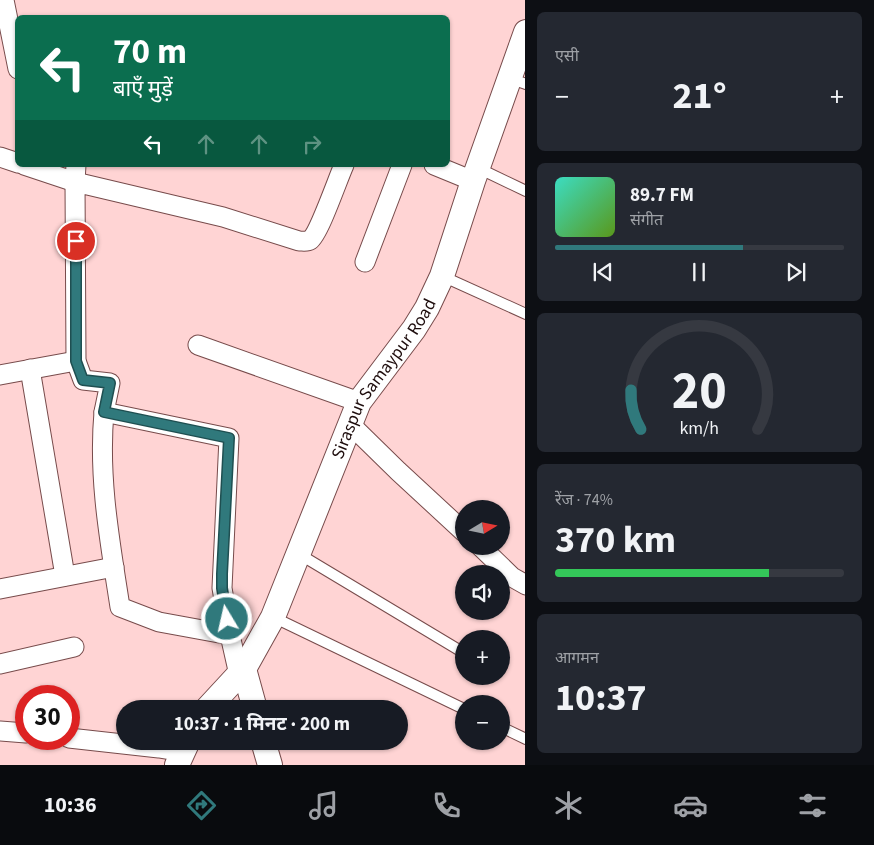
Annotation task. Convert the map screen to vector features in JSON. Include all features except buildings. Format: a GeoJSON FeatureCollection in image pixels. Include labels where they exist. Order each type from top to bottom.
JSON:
{"type":"FeatureCollection","features":[{"type":"Feature","properties":{"kind":"street"},"geometry":{"type":"LineString","coordinates":[[4,0],[15,54]]}},
{"type":"Feature","properties":{"kind":"street","name":"Siraspur Samaypur Road"},"geometry":{"type":"LineString","coordinates":[[216,700],[242,672],[273,617],[355,413],[414,329],[427,308],[442,276],[475,174],[517,81],[525,32]]}},
{"type":"Feature","properties":{"kind":"street"},"geometry":{"type":"LineString","coordinates":[[0,157],[15,162]]}},
{"type":"Feature","properties":{"kind":"street"},"geometry":{"type":"LineString","coordinates":[[39,167],[76,173],[305,241],[312,238],[319,227],[343,167]]}},
{"type":"Feature","properties":{"kind":"street"},"geometry":{"type":"LineString","coordinates":[[365,262],[401,167]]}},
{"type":"Feature","properties":{"kind":"street"},"geometry":{"type":"LineString","coordinates":[[443,167],[475,174]]}},
{"type":"Feature","properties":{"kind":"street"},"geometry":{"type":"LineString","coordinates":[[76,173],[76,361],[83,380],[110,383],[104,412],[102,439],[104,503],[120,607],[158,622],[230,635]]}},
{"type":"Feature","properties":{"kind":"street"},"geometry":{"type":"LineString","coordinates":[[198,345],[355,413],[398,471],[455,524]]}},
{"type":"Feature","properties":{"kind":"street"},"geometry":{"type":"LineString","coordinates":[[1,370],[30,369],[76,361]]}},
{"type":"Feature","properties":{"kind":"street"},"geometry":{"type":"LineString","coordinates":[[30,369],[65,576]]}},
{"type":"Feature","properties":{"kind":"street"},"geometry":{"type":"LineString","coordinates":[[104,412],[229,438],[222,588],[230,635],[252,700]]}},
{"type":"Feature","properties":{"kind":"street"},"geometry":{"type":"LineString","coordinates":[[489,555],[512,577],[525,585]]}},
{"type":"Feature","properties":{"kind":"street"},"geometry":{"type":"LineString","coordinates":[[0,589],[114,567]]}},
{"type":"Feature","properties":{"kind":"street"},"geometry":{"type":"LineString","coordinates":[[0,664],[74,648]]}},
{"type":"Feature","properties":{"kind":"street"},"geometry":{"type":"LineString","coordinates":[[0,731],[15,732]]}},
{"type":"Feature","properties":{"kind":"street"},"geometry":{"type":"LineString","coordinates":[[80,739],[159,748],[183,753]]}},
{"type":"Feature","properties":{"kind":"street"},"geometry":{"type":"LineString","coordinates":[[266,750],[270,765]]}},
{"type":"Feature","properties":{"kind":"lane"},"geometry":{"type":"LineString","coordinates":[[475,174],[525,191]]}},
{"type":"Feature","properties":{"kind":"lane"},"geometry":{"type":"LineString","coordinates":[[442,276],[525,314]]}},
{"type":"Feature","properties":{"kind":"lane"},"geometry":{"type":"LineString","coordinates":[[299,554],[455,649]]}},
{"type":"Feature","properties":{"kind":"lane"},"geometry":{"type":"LineString","coordinates":[[273,617],[455,704]]}},
{"type":"Feature","properties":{"kind":"lane"},"geometry":{"type":"LineString","coordinates":[[510,731],[525,738]]}},
{"type":"Feature","properties":{"kind":"route"},"geometry":{"type":"LineString","coordinates":[[76,241],[76,361],[83,380],[110,383],[104,412],[229,438],[222,574],[222,588],[227,619]]}}]}
